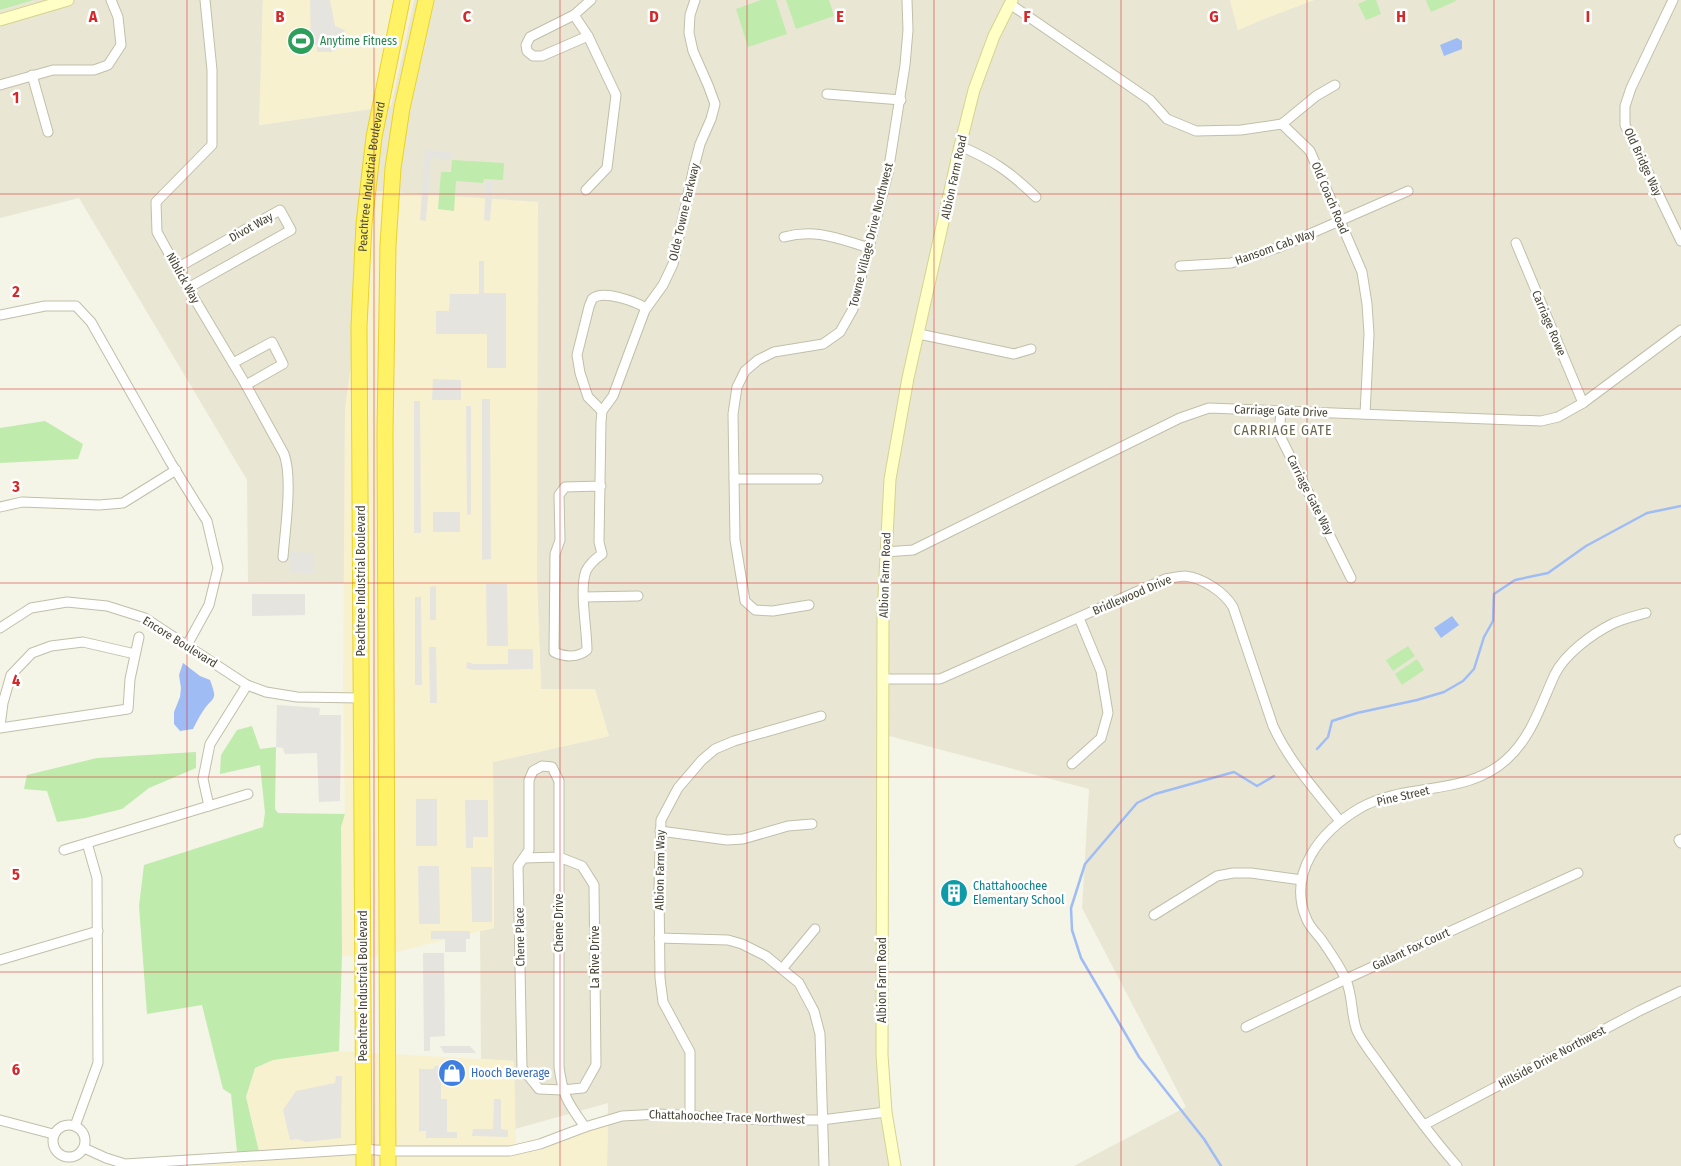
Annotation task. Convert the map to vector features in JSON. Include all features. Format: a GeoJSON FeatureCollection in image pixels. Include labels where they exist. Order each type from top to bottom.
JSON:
{"type":"FeatureCollection","features":[{"type":"Feature","properties":{"kind":"highway","name":"Peachtree Industrial Boulevard"},"geometry":{"type":"LineString","coordinates":[[364,1166],[359,336],[363,241],[374,137],[402,0]]}},
{"type":"Feature","properties":{"kind":"highway","name":"Peachtree Industrial Boulevard"},"geometry":{"type":"LineString","coordinates":[[388,1159],[385,443],[388,245],[393,168],[401,116],[426,0]]}},
{"type":"Feature","properties":{"kind":"street"},"geometry":{"type":"LineString","coordinates":[[0,20],[68,0]]}},
{"type":"Feature","properties":{"kind":"street"},"geometry":{"type":"LineString","coordinates":[[0,84],[52,70],[94,70],[108,65],[121,45],[118,17],[111,0]]}},
{"type":"Feature","properties":{"kind":"street","name":"Niblick Way"},"geometry":{"type":"LineString","coordinates":[[205,0],[212,70],[212,145],[156,202],[158,232],[188,288],[246,385],[288,463],[288,503],[283,557]]}},
{"type":"Feature","properties":{"kind":"street"},"geometry":{"type":"LineString","coordinates":[[588,36],[542,56],[533,56],[527,51],[526,45],[530,37],[574,15],[591,0]]}},
{"type":"Feature","properties":{"kind":"street","name":"Olde Towne Parkway"},"geometry":{"type":"LineString","coordinates":[[602,411],[613,396],[646,308],[663,285],[673,264],[700,144],[711,120],[715,104],[693,51],[689,33],[690,15],[695,0]]}},
{"type":"Feature","properties":{"kind":"street","name":"Towne Village Drive Northwest"},"geometry":{"type":"LineString","coordinates":[[809,605],[774,611],[755,610],[745,601],[734,540],[732,414],[737,387],[745,371],[758,360],[774,352],[823,344],[840,332],[853,309],[888,173],[900,100],[908,30],[907,0]]}},
{"type":"Feature","properties":{"kind":"street","name":"Old Bridge Way"},"geometry":{"type":"LineString","coordinates":[[1673,0],[1631,88],[1625,106],[1625,125],[1681,241]]}},
{"type":"Feature","properties":{"kind":"street"},"geometry":{"type":"LineString","coordinates":[[1011,2],[1150,100],[1167,118],[1196,131],[1241,130],[1282,124],[1316,96],[1335,84]]}},
{"type":"Feature","properties":{"kind":"street","name":"Albion Farm Road"},"geometry":{"type":"LineString","coordinates":[[894,1166],[886,1112],[882,1055],[883,679],[885,552],[890,479],[908,378],[960,146],[977,81],[994,36],[1011,2]]}},
{"type":"Feature","properties":{"kind":"street"},"geometry":{"type":"LineString","coordinates":[[574,15],[588,36],[616,96],[607,168],[586,190]]}},
{"type":"Feature","properties":{"kind":"street"},"geometry":{"type":"LineString","coordinates":[[32,75],[48,132]]}},
{"type":"Feature","properties":{"kind":"street"},"geometry":{"type":"LineString","coordinates":[[827,94],[900,100]]}},
{"type":"Feature","properties":{"kind":"street","name":"Old Coach Road"},"geometry":{"type":"LineString","coordinates":[[1282,124],[1310,151],[1362,272],[1369,334],[1365,414]]}},
{"type":"Feature","properties":{"kind":"street"},"geometry":{"type":"LineString","coordinates":[[960,146],[995,162],[1036,197]]}},
{"type":"Feature","properties":{"kind":"street","name":"Hansom Cab Way"},"geometry":{"type":"LineString","coordinates":[[1180,266],[1231,263],[1280,247],[1408,191]]}},
{"type":"Feature","properties":{"kind":"street","name":"Divot Way"},"geometry":{"type":"LineString","coordinates":[[177,268],[280,210],[291,230],[188,288]]}},
{"type":"Feature","properties":{"kind":"street"},"geometry":{"type":"LineString","coordinates":[[784,237],[804,233],[822,234],[870,248]]}},
{"type":"Feature","properties":{"kind":"street","name":"Carriage Rowe"},"geometry":{"type":"LineString","coordinates":[[1516,243],[1583,403]]}},
{"type":"Feature","properties":{"kind":"street"},"geometry":{"type":"LineString","coordinates":[[601,486],[565,487],[559,495],[560,540],[555,554],[554,652],[560,655],[567,656],[583,653],[587,650],[584,597],[586,572],[592,562],[602,554],[600,542],[601,486],[602,411],[588,396],[576,355],[592,300],[599,296],[627,299],[646,308]]}},
{"type":"Feature","properties":{"kind":"street"},"geometry":{"type":"LineString","coordinates":[[0,315],[45,306],[76,306],[91,322],[207,521],[218,568],[210,605],[187,645]]}},
{"type":"Feature","properties":{"kind":"street","name":"Carriage Gate Drive"},"geometry":{"type":"LineString","coordinates":[[885,552],[913,550],[1180,418],[1209,408],[1541,421],[1558,417],[1583,403],[1681,330]]}},
{"type":"Feature","properties":{"kind":"street"},"geometry":{"type":"LineString","coordinates":[[919,334],[1014,354],[1031,349]]}},
{"type":"Feature","properties":{"kind":"street"},"geometry":{"type":"LineString","coordinates":[[232,363],[272,342],[283,364],[246,385]]}},
{"type":"Feature","properties":{"kind":"street","name":"Carriage Gate Way"},"geometry":{"type":"LineString","coordinates":[[1281,410],[1280,434],[1351,578]]}},
{"type":"Feature","properties":{"kind":"street"},"geometry":{"type":"LineString","coordinates":[[0,507],[22,502],[99,505],[123,503],[176,470]]}},
{"type":"Feature","properties":{"kind":"street"},"geometry":{"type":"LineString","coordinates":[[734,479],[818,479]]}},
{"type":"Feature","properties":{"kind":"street","name":"Bridlewood Drive"},"geometry":{"type":"LineString","coordinates":[[883,679],[940,679],[1165,579],[1184,576],[1195,578],[1222,594],[1233,607],[1280,742],[1303,775],[1340,821]]}},
{"type":"Feature","properties":{"kind":"street"},"geometry":{"type":"LineString","coordinates":[[584,597],[638,596]]}},
{"type":"Feature","properties":{"kind":"street","name":"Encore Boulevard"},"geometry":{"type":"LineString","coordinates":[[0,628],[31,608],[67,602],[107,606],[145,618],[247,685],[266,692],[297,697],[361,698]]}},
{"type":"Feature","properties":{"kind":"street","name":"Pine Street"},"geometry":{"type":"LineString","coordinates":[[1457,1166],[1395,1087],[1357,1031],[1346,979],[1308,921],[1301,903],[1305,866],[1320,840],[1340,821],[1362,807],[1382,799],[1465,783],[1494,770],[1507,760],[1531,729],[1556,672],[1570,653],[1612,624],[1646,612]]}},
{"type":"Feature","properties":{"kind":"street"},"geometry":{"type":"LineString","coordinates":[[1072,764],[1101,738],[1108,713],[1102,671],[1079,618]]}},
{"type":"Feature","properties":{"kind":"street"},"geometry":{"type":"LineString","coordinates":[[135,654],[82,642],[51,646],[32,653],[10,675],[3,703],[0,727],[128,709],[130,679],[139,637]]}},
{"type":"Feature","properties":{"kind":"street"},"geometry":{"type":"LineString","coordinates":[[209,806],[203,779],[210,744],[247,685]]}},
{"type":"Feature","properties":{"kind":"street","name":"Albion Farm Way"},"geometry":{"type":"LineString","coordinates":[[690,1115],[690,1052],[663,1002],[659,938],[661,820],[678,788],[702,760],[715,749],[734,741],[821,716]]}},
{"type":"Feature","properties":{"kind":"street","name":"Chene Drive"},"geometry":{"type":"LineString","coordinates":[[542,766],[552,767],[558,781],[559,1067],[562,1090]]}},
{"type":"Feature","properties":{"kind":"street","name":"Chene Place"},"geometry":{"type":"LineString","coordinates":[[542,766],[533,771],[529,780],[529,850],[518,866],[522,1068],[539,1089],[562,1090]]}},
{"type":"Feature","properties":{"kind":"street"},"geometry":{"type":"LineString","coordinates":[[64,850],[248,794]]}},
{"type":"Feature","properties":{"kind":"street"},"geometry":{"type":"LineString","coordinates":[[660,831],[727,840],[744,839],[788,826],[812,824]]}},
{"type":"Feature","properties":{"kind":"street"},"geometry":{"type":"LineString","coordinates":[[75,1126],[98,1063],[97,878],[87,843]]}},
{"type":"Feature","properties":{"kind":"street","name":"La Rive Drive"},"geometry":{"type":"LineString","coordinates":[[524,858],[559,857],[582,866],[594,886],[596,1065],[583,1088],[562,1090]]}},
{"type":"Feature","properties":{"kind":"street","name":"Gallant Fox Court"},"geometry":{"type":"LineString","coordinates":[[1246,1027],[1578,872]]}},
{"type":"Feature","properties":{"kind":"street"},"geometry":{"type":"LineString","coordinates":[[1154,915],[1217,876],[1233,873],[1251,873],[1302,880]]}},
{"type":"Feature","properties":{"kind":"street"},"geometry":{"type":"LineString","coordinates":[[782,969],[814,929]]}},
{"type":"Feature","properties":{"kind":"street"},"geometry":{"type":"LineString","coordinates":[[0,960],[98,931]]}},
{"type":"Feature","properties":{"kind":"street"},"geometry":{"type":"LineString","coordinates":[[659,938],[728,940],[742,944],[766,956],[799,983],[814,1011],[820,1034],[821,1120],[824,1166]]}},
{"type":"Feature","properties":{"kind":"street","name":"Hillside Drive Northwest"},"geometry":{"type":"LineString","coordinates":[[1424,1125],[1639,1011],[1681,991]]}},
{"type":"Feature","properties":{"kind":"street"},"geometry":{"type":"LineString","coordinates":[[562,1090],[585,1127]]}},
{"type":"Feature","properties":{"kind":"street","name":"Chattahoochee Trace Northwest"},"geometry":{"type":"LineString","coordinates":[[84,1148],[125,1164],[364,1148],[388,1159],[510,1151],[540,1144],[585,1127],[622,1116],[659,1114],[766,1120],[821,1120],[886,1112]]}},
{"type":"Feature","properties":{"kind":"street"},"geometry":{"type":"LineString","coordinates":[[0,1120],[53,1134]]}},
{"type":"Feature","properties":{"kind":"street"},"geometry":{"type":"LineString","coordinates":[[71,1124],[84,1135],[84,1148],[75,1156],[62,1157],[53,1147],[53,1134],[62,1126],[71,1124]]}},
{"type":"Feature","properties":{"kind":"street"},"geometry":{"type":"LineString","coordinates":[[58,1166],[62,1157]]}},
{"type":"Feature","properties":{"kind":"shaded area"},"geometry":{"type":"Polygon","coordinates":[[[34,0],[263,0],[260,125],[391,106],[414,0],[1230,0],[1238,30],[1314,0],[1681,0],[1681,1166],[1074,1166],[1186,1107],[1082,908],[1089,789],[878,733],[886,1107],[895,1166],[607,1166],[608,1103],[515,1129],[514,1061],[481,1059],[480,931],[494,928],[493,762],[609,736],[541,690],[537,580],[345,409],[345,583],[248,582],[247,480],[79,198],[0,218],[0,10],[34,0]]]}},
{"type":"Feature","properties":{"kind":"shaded area"},"geometry":{"type":"Polygon","coordinates":[[[263,0],[414,0],[391,106],[259,125],[263,0]]]}},
{"type":"Feature","properties":{"kind":"shaded area"},"geometry":{"type":"Polygon","coordinates":[[[310,0],[330,0],[335,26],[345,30],[337,49],[331,52],[317,52],[317,45],[311,45],[310,0]]]}},
{"type":"Feature","properties":{"kind":"shaded area"},"geometry":{"type":"Polygon","coordinates":[[[1230,0],[1314,0],[1238,30],[1230,0]]]}},
{"type":"Feature","properties":{"kind":"shaded area"},"geometry":{"type":"Polygon","coordinates":[[[425,150],[452,152],[451,159],[431,158],[426,221],[420,220],[425,150]]]}},
{"type":"Feature","properties":{"kind":"shaded area"},"geometry":{"type":"Polygon","coordinates":[[[486,181],[493,182],[490,221],[484,220],[486,181]]]}},
{"type":"Feature","properties":{"kind":"shaded area"},"geometry":{"type":"Polygon","coordinates":[[[374,191],[538,202],[537,580],[541,689],[595,689],[609,736],[493,762],[494,928],[375,957],[342,956],[341,827],[345,814],[343,683],[345,409],[374,191]]]}},
{"type":"Feature","properties":{"kind":"shaded area"},"geometry":{"type":"Polygon","coordinates":[[[479,261],[484,261],[484,293],[506,293],[506,368],[487,368],[487,334],[436,334],[436,311],[449,311],[450,294],[479,294],[479,261]]]}},
{"type":"Feature","properties":{"kind":"shaded area"},"geometry":{"type":"Polygon","coordinates":[[[433,379],[461,380],[461,400],[432,400],[433,379]]]}},
{"type":"Feature","properties":{"kind":"shaded area"},"geometry":{"type":"Polygon","coordinates":[[[482,399],[490,399],[491,559],[482,560],[482,399]]]}},
{"type":"Feature","properties":{"kind":"shaded area"},"geometry":{"type":"Polygon","coordinates":[[[414,401],[420,401],[421,533],[414,533],[414,401]]]}},
{"type":"Feature","properties":{"kind":"shaded area"},"geometry":{"type":"Polygon","coordinates":[[[466,406],[471,406],[471,514],[467,515],[466,406]]]}},
{"type":"Feature","properties":{"kind":"shaded area"},"geometry":{"type":"Polygon","coordinates":[[[433,512],[460,512],[460,532],[433,532],[433,512]]]}},
{"type":"Feature","properties":{"kind":"shaded area"},"geometry":{"type":"Polygon","coordinates":[[[290,552],[314,553],[313,573],[290,573],[290,552]]]}},
{"type":"Feature","properties":{"kind":"shaded area"},"geometry":{"type":"Polygon","coordinates":[[[486,584],[507,584],[508,646],[487,646],[486,584]]]}},
{"type":"Feature","properties":{"kind":"shaded area"},"geometry":{"type":"Polygon","coordinates":[[[436,586],[436,620],[430,620],[430,587],[436,586]]]}},
{"type":"Feature","properties":{"kind":"shaded area"},"geometry":{"type":"Polygon","coordinates":[[[252,594],[305,594],[305,615],[252,616],[252,594]]]}},
{"type":"Feature","properties":{"kind":"shaded area"},"geometry":{"type":"Polygon","coordinates":[[[415,597],[421,597],[422,685],[415,685],[415,597]]]}},
{"type":"Feature","properties":{"kind":"shaded area"},"geometry":{"type":"Polygon","coordinates":[[[429,647],[436,647],[437,703],[430,703],[429,647]]]}},
{"type":"Feature","properties":{"kind":"shaded area"},"geometry":{"type":"Polygon","coordinates":[[[508,649],[533,649],[533,669],[473,670],[466,668],[467,662],[474,664],[508,664],[508,649]]]}},
{"type":"Feature","properties":{"kind":"shaded area"},"geometry":{"type":"Polygon","coordinates":[[[277,705],[320,708],[319,715],[341,715],[340,801],[319,802],[317,753],[285,754],[283,748],[276,747],[277,705]]]}},
{"type":"Feature","properties":{"kind":"shaded area"},"geometry":{"type":"Polygon","coordinates":[[[416,799],[437,799],[437,846],[416,846],[416,799]]]}},
{"type":"Feature","properties":{"kind":"shaded area"},"geometry":{"type":"Polygon","coordinates":[[[465,800],[488,800],[488,837],[473,837],[473,848],[466,848],[465,800]]]}},
{"type":"Feature","properties":{"kind":"shaded area"},"geometry":{"type":"Polygon","coordinates":[[[418,866],[439,866],[440,924],[419,924],[418,866]]]}},
{"type":"Feature","properties":{"kind":"shaded area"},"geometry":{"type":"Polygon","coordinates":[[[471,867],[492,867],[492,922],[472,922],[471,867]]]}},
{"type":"Feature","properties":{"kind":"shaded area"},"geometry":{"type":"Polygon","coordinates":[[[431,931],[470,931],[470,939],[466,939],[466,952],[445,952],[445,939],[431,939],[431,931]]]}},
{"type":"Feature","properties":{"kind":"shaded area"},"geometry":{"type":"Polygon","coordinates":[[[423,953],[444,953],[445,1036],[430,1037],[430,1051],[424,1051],[423,953]]]}},
{"type":"Feature","properties":{"kind":"shaded area"},"geometry":{"type":"Polygon","coordinates":[[[440,1046],[470,1046],[476,1053],[444,1053],[440,1046]]]}},
{"type":"Feature","properties":{"kind":"shaded area"},"geometry":{"type":"Polygon","coordinates":[[[339,1051],[514,1061],[516,1144],[608,1120],[607,1166],[198,1166],[261,1159],[246,1097],[255,1068],[273,1060],[339,1051]]]}},
{"type":"Feature","properties":{"kind":"shaded area"},"geometry":{"type":"Polygon","coordinates":[[[435,1066],[441,1066],[441,1099],[447,1099],[447,1132],[457,1132],[457,1138],[426,1138],[426,1131],[419,1131],[419,1069],[433,1069],[435,1066]]]}},
{"type":"Feature","properties":{"kind":"shaded area"},"geometry":{"type":"Polygon","coordinates":[[[336,1076],[342,1076],[341,1138],[306,1142],[297,1139],[290,1140],[283,1110],[296,1091],[335,1083],[336,1076]]]}},
{"type":"Feature","properties":{"kind":"shaded area"},"geometry":{"type":"Polygon","coordinates":[[[494,1099],[501,1099],[501,1129],[508,1130],[508,1137],[472,1136],[473,1129],[493,1129],[494,1099]]]}},
{"type":"Feature","properties":{"kind":"green space"},"geometry":{"type":"Polygon","coordinates":[[[0,0],[34,0],[0,10],[0,0]]]}},
{"type":"Feature","properties":{"kind":"green space"},"geometry":{"type":"Polygon","coordinates":[[[761,0],[776,0],[787,34],[748,47],[736,9],[761,0]]]}},
{"type":"Feature","properties":{"kind":"green space"},"geometry":{"type":"Polygon","coordinates":[[[786,0],[829,0],[834,16],[796,29],[786,0]]]}},
{"type":"Feature","properties":{"kind":"green space"},"geometry":{"type":"Polygon","coordinates":[[[1367,0],[1376,0],[1381,14],[1366,20],[1358,4],[1367,0]]]}},
{"type":"Feature","properties":{"kind":"green space"},"geometry":{"type":"Polygon","coordinates":[[[1427,0],[1455,0],[1456,1],[1431,12],[1427,0]]]}},
{"type":"Feature","properties":{"kind":"green space"},"geometry":{"type":"Polygon","coordinates":[[[452,160],[504,163],[503,180],[484,179],[483,183],[456,181],[454,211],[438,209],[441,172],[451,172],[452,160]]]}},
{"type":"Feature","properties":{"kind":"green space"},"geometry":{"type":"Polygon","coordinates":[[[45,421],[83,444],[78,459],[0,463],[0,428],[45,421]]]}},
{"type":"Feature","properties":{"kind":"green space"},"geometry":{"type":"Polygon","coordinates":[[[1408,646],[1415,656],[1393,671],[1386,660],[1408,646]]]}},
{"type":"Feature","properties":{"kind":"green space"},"geometry":{"type":"Polygon","coordinates":[[[1417,659],[1424,670],[1402,685],[1395,674],[1417,659]]]}},
{"type":"Feature","properties":{"kind":"green space"},"geometry":{"type":"Polygon","coordinates":[[[252,726],[260,749],[276,747],[275,809],[278,813],[345,814],[341,827],[342,956],[339,1051],[273,1060],[255,1068],[246,1097],[261,1160],[238,1161],[231,1094],[223,1089],[202,1005],[147,1014],[139,906],[144,865],[263,827],[265,813],[260,765],[220,774],[221,755],[237,730],[252,726]]]}},
{"type":"Feature","properties":{"kind":"green space"},"geometry":{"type":"Polygon","coordinates":[[[196,752],[196,768],[149,788],[122,809],[85,818],[57,822],[47,791],[24,789],[27,775],[97,758],[196,752]]]}},
{"type":"Feature","properties":{"kind":"water"},"geometry":{"type":"Polygon","coordinates":[[[1457,38],[1462,41],[1462,49],[1444,56],[1440,45],[1457,38]]]}},
{"type":"Feature","properties":{"kind":"water"},"geometry":{"type":"Polygon","coordinates":[[[1452,616],[1459,625],[1441,638],[1434,628],[1452,616]]]}},
{"type":"Feature","properties":{"kind":"water"},"geometry":{"type":"Polygon","coordinates":[[[183,663],[200,676],[210,680],[214,698],[202,713],[193,729],[180,731],[174,724],[174,712],[180,697],[179,675],[183,663]]]}},
{"type":"Feature","properties":{"kind":"waterway"},"geometry":{"type":"LineString","coordinates":[[1317,749],[1328,737],[1332,721],[1444,692],[1463,681],[1474,669],[1484,637],[1493,621],[1494,594],[1515,580],[1548,573],[1586,546],[1647,513],[1681,506]]}},
{"type":"Feature","properties":{"kind":"waterway"},"geometry":{"type":"LineString","coordinates":[[1221,1166],[1204,1139],[1139,1057],[1081,958],[1072,930],[1071,908],[1085,864],[1137,803],[1155,794],[1234,772],[1257,786],[1274,776]]}},
{"type":"Feature","properties":{"kind":"place","name":"Anytime Fitness"},"geometry":{"type":"Point","coordinates":[301,41]}},
{"type":"Feature","properties":{"kind":"place","name":"Chattahoochee Elementary School"},"geometry":{"type":"Point","coordinates":[954,893]}},
{"type":"Feature","properties":{"kind":"place","name":"Hooch Beverage"},"geometry":{"type":"Point","coordinates":[452,1073]}},
{"type":"Feature","properties":{"kind":"district","name":"CARRIAGE GATE"},"geometry":{"type":"Point","coordinates":[1283,430]}}]}
